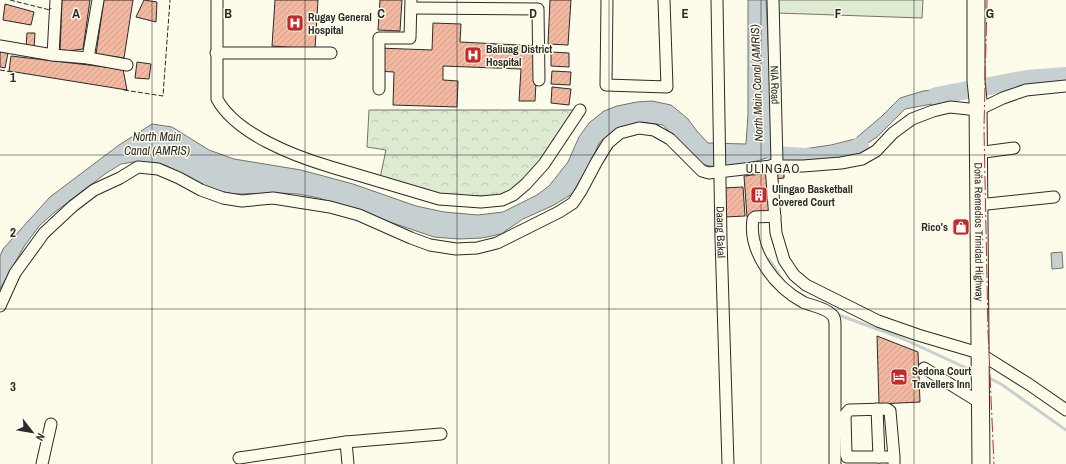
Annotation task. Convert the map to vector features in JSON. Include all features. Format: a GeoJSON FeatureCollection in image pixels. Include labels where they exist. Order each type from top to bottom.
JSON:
{"type":"FeatureCollection","features":[{"type":"Feature","properties":{"kind":"highway","name":"Doña Remedios Trinidad Highway"},"geometry":{"type":"LineString","coordinates":[[976,0],[976,81],[978,105],[979,402],[981,464]]}},
{"type":"Feature","properties":{"kind":"street"},"geometry":{"type":"LineString","coordinates":[[53,56],[56,0]]}},
{"type":"Feature","properties":{"kind":"street"},"geometry":{"type":"LineString","coordinates":[[88,58],[98,0]]}},
{"type":"Feature","properties":{"kind":"street"},"geometry":{"type":"LineString","coordinates":[[217,0],[217,99],[222,108],[230,118],[244,128],[278,147],[315,162],[439,199],[481,202],[502,200],[513,195],[526,184],[544,164],[580,110]]}},
{"type":"Feature","properties":{"kind":"street"},"geometry":{"type":"LineString","coordinates":[[607,0],[606,85],[668,87],[664,0]]}},
{"type":"Feature","properties":{"kind":"street","name":"Daang Bakal"},"geometry":{"type":"LineString","coordinates":[[717,0],[721,247],[728,464]]}},
{"type":"Feature","properties":{"kind":"street","name":"NIA Road"},"geometry":{"type":"LineString","coordinates":[[773,0],[776,233],[784,260],[794,275],[806,285],[878,321],[979,357],[1030,385],[1066,410]]}},
{"type":"Feature","properties":{"kind":"street"},"geometry":{"type":"LineString","coordinates":[[379,89],[379,38],[410,38],[411,4],[538,9],[539,80]]}},
{"type":"Feature","properties":{"kind":"street"},"geometry":{"type":"LineString","coordinates":[[0,46],[53,56],[88,58],[127,65]]}},
{"type":"Feature","properties":{"kind":"street"},"geometry":{"type":"LineString","coordinates":[[216,53],[331,53]]}},
{"type":"Feature","properties":{"kind":"street"},"geometry":{"type":"LineString","coordinates":[[0,306],[15,273],[44,233],[73,206],[94,190],[120,178],[138,167],[158,169],[201,190],[223,198],[242,200],[273,198],[330,207],[359,215],[430,245],[456,249],[477,248],[497,243],[559,212],[573,203],[582,191],[608,143],[620,134],[639,128],[654,130],[670,139],[702,170],[710,173],[720,169],[775,161],[804,166],[841,163],[862,158],[876,151],[893,133],[912,119],[933,111],[950,106],[978,105],[1026,90],[1066,86]]}},
{"type":"Feature","properties":{"kind":"street"},"geometry":{"type":"LineString","coordinates":[[977,153],[1014,148]]}},
{"type":"Feature","properties":{"kind":"street"},"geometry":{"type":"LineString","coordinates":[[978,205],[1054,198]]}},
{"type":"Feature","properties":{"kind":"street"},"geometry":{"type":"LineString","coordinates":[[775,216],[755,217],[752,224],[755,243],[768,271],[789,293],[804,302],[832,314],[834,318],[835,464]]}},
{"type":"Feature","properties":{"kind":"street"},"geometry":{"type":"LineString","coordinates":[[924,368],[979,402]]}},
{"type":"Feature","properties":{"kind":"street"},"geometry":{"type":"LineString","coordinates":[[878,409],[879,457]]}},
{"type":"Feature","properties":{"kind":"street"},"geometry":{"type":"LineString","coordinates":[[878,409],[887,409],[890,411],[894,460],[879,457],[847,457],[846,412],[848,410],[878,409]]}},
{"type":"Feature","properties":{"kind":"street"},"geometry":{"type":"LineString","coordinates":[[42,464],[51,424]]}},
{"type":"Feature","properties":{"kind":"street"},"geometry":{"type":"LineString","coordinates":[[239,458],[346,442],[441,434]]}},
{"type":"Feature","properties":{"kind":"street"},"geometry":{"type":"LineString","coordinates":[[346,442],[348,464]]}},
{"type":"Feature","properties":{"kind":"green space"},"geometry":{"type":"Polygon","coordinates":[[[777,0],[923,0],[922,18],[777,13],[777,0]]]}},
{"type":"Feature","properties":{"kind":"green space"},"geometry":{"type":"Polygon","coordinates":[[[369,110],[574,110],[577,118],[509,196],[465,196],[415,192],[380,178],[386,150],[367,147],[369,110]]]}},
{"type":"Feature","properties":{"kind":"water","name":"North Main Canal (AMRIS)"},"geometry":{"type":"Polygon","coordinates":[[[748,0],[766,0],[773,150],[783,152],[831,145],[855,139],[900,98],[923,91],[960,87],[959,99],[905,109],[877,137],[854,152],[795,157],[773,156],[757,161],[725,167],[702,164],[691,155],[663,125],[642,122],[613,131],[599,143],[591,162],[572,194],[554,205],[523,219],[501,234],[482,238],[459,239],[434,237],[319,198],[298,194],[280,193],[234,194],[210,189],[167,166],[158,163],[133,162],[121,164],[105,174],[40,225],[25,245],[0,289],[0,256],[3,249],[50,197],[119,145],[152,124],[172,127],[209,150],[234,159],[301,170],[353,184],[416,206],[444,212],[478,215],[503,212],[537,195],[549,186],[568,162],[579,137],[589,123],[604,111],[617,106],[652,101],[671,105],[688,119],[708,143],[746,144],[748,115],[748,0]]]}},
{"type":"Feature","properties":{"kind":"water"},"geometry":{"type":"Polygon","coordinates":[[[1062,252],[1063,268],[1052,269],[1051,253],[1062,252]]]}},
{"type":"Feature","properties":{"kind":"building"},"geometry":{"type":"Polygon","coordinates":[[[62,0],[90,0],[83,49],[60,52],[62,0]]]}},
{"type":"Feature","properties":{"kind":"building"},"geometry":{"type":"Polygon","coordinates":[[[104,0],[133,0],[124,58],[96,54],[104,0]]]}},
{"type":"Feature","properties":{"kind":"building"},"geometry":{"type":"Polygon","coordinates":[[[144,0],[157,2],[156,22],[136,17],[144,0]]]}},
{"type":"Feature","properties":{"kind":"building","name":"Rugay General Hospital"},"geometry":{"type":"Polygon","coordinates":[[[275,0],[318,0],[315,49],[272,46],[275,0]]]}},
{"type":"Feature","properties":{"kind":"building"},"geometry":{"type":"Polygon","coordinates":[[[380,0],[402,0],[400,31],[378,30],[380,0]]]}},
{"type":"Feature","properties":{"kind":"building"},"geometry":{"type":"Polygon","coordinates":[[[550,0],[571,0],[568,45],[548,44],[550,0]]]}},
{"type":"Feature","properties":{"kind":"building"},"geometry":{"type":"Polygon","coordinates":[[[5,4],[34,12],[31,25],[3,20],[5,4]]]}},
{"type":"Feature","properties":{"kind":"building"},"geometry":{"type":"Polygon","coordinates":[[[433,23],[461,24],[460,42],[538,46],[535,101],[519,101],[521,69],[443,66],[443,80],[458,81],[457,107],[393,105],[394,72],[377,71],[378,48],[432,50],[433,23]]]}},
{"type":"Feature","properties":{"kind":"building"},"geometry":{"type":"Polygon","coordinates":[[[27,33],[35,33],[34,48],[26,48],[27,33]]]}},
{"type":"Feature","properties":{"kind":"building"},"geometry":{"type":"Polygon","coordinates":[[[0,52],[8,53],[5,68],[0,67],[0,52]]]}},
{"type":"Feature","properties":{"kind":"building"},"geometry":{"type":"Polygon","coordinates":[[[551,52],[569,53],[569,67],[551,66],[551,52]]]}},
{"type":"Feature","properties":{"kind":"building"},"geometry":{"type":"Polygon","coordinates":[[[11,56],[123,69],[127,90],[9,71],[11,56]]]}},
{"type":"Feature","properties":{"kind":"building"},"geometry":{"type":"Polygon","coordinates":[[[137,62],[151,64],[149,79],[135,78],[137,62]]]}},
{"type":"Feature","properties":{"kind":"building"},"geometry":{"type":"Polygon","coordinates":[[[552,71],[571,72],[570,85],[551,84],[552,71]]]}},
{"type":"Feature","properties":{"kind":"building"},"geometry":{"type":"Polygon","coordinates":[[[552,87],[571,89],[569,105],[551,103],[552,87]]]}},
{"type":"Feature","properties":{"kind":"building"},"geometry":{"type":"Polygon","coordinates":[[[784,168],[784,178],[774,179],[773,169],[784,168]]]}},
{"type":"Feature","properties":{"kind":"building","name":"Ulingao Basketball Covered Court"},"geometry":{"type":"Polygon","coordinates":[[[770,173],[774,215],[747,217],[744,176],[770,173]]]}},
{"type":"Feature","properties":{"kind":"building"},"geometry":{"type":"Polygon","coordinates":[[[743,187],[745,216],[725,217],[723,188],[743,187]]]}},
{"type":"Feature","properties":{"kind":"building","name":"Sedona Court Travellers Inn"},"geometry":{"type":"Polygon","coordinates":[[[877,336],[918,352],[920,402],[879,404],[877,336]]]}},
{"type":"Feature","properties":{"kind":"waterway"},"geometry":{"type":"LineString","coordinates":[[936,96],[1027,79],[1066,76]]}},
{"type":"Feature","properties":{"kind":"waterway"},"geometry":{"type":"LineString","coordinates":[[776,155],[818,158],[856,149],[860,146]]}},
{"type":"Feature","properties":{"kind":"waterway"},"geometry":{"type":"LineString","coordinates":[[769,259],[782,279]]}},
{"type":"Feature","properties":{"kind":"waterway"},"geometry":{"type":"LineString","coordinates":[[836,314],[899,337],[975,372]]}},
{"type":"Feature","properties":{"kind":"waterway"},"geometry":{"type":"LineString","coordinates":[[985,376],[1001,384],[1066,430]]}},
{"type":"Feature","properties":{"kind":"fence"},"geometry":{"type":"LineString","coordinates":[[10,0],[50,10],[51,8]]}},
{"type":"Feature","properties":{"kind":"fence"},"geometry":{"type":"LineString","coordinates":[[124,90],[163,96],[170,0]]}},
{"type":"Feature","properties":{"kind":"fence"},"geometry":{"type":"LineString","coordinates":[[0,70],[12,72]]}},
{"type":"Feature","properties":{"kind":"power"},"geometry":{"type":"LineString","coordinates":[[987,0],[984,128],[988,331],[994,464]]}},
{"type":"Feature","properties":{"kind":"place","name":"Rugay General Hospital"},"geometry":{"type":"Point","coordinates":[295,23]}},
{"type":"Feature","properties":{"kind":"place","name":"Baliuag District Hospital"},"geometry":{"type":"Point","coordinates":[473,55]}},
{"type":"Feature","properties":{"kind":"place","name":"Ulingao Basketball Covered Court"},"geometry":{"type":"Point","coordinates":[759,195]}},
{"type":"Feature","properties":{"kind":"place","name":"Rico's"},"geometry":{"type":"Point","coordinates":[961,227]}},
{"type":"Feature","properties":{"kind":"place","name":"Sedona Court Travellers Inn"},"geometry":{"type":"Point","coordinates":[899,377]}},
{"type":"Feature","properties":{"kind":"district","name":"ULINGAO"},"geometry":{"type":"Point","coordinates":[773,168]}}]}
